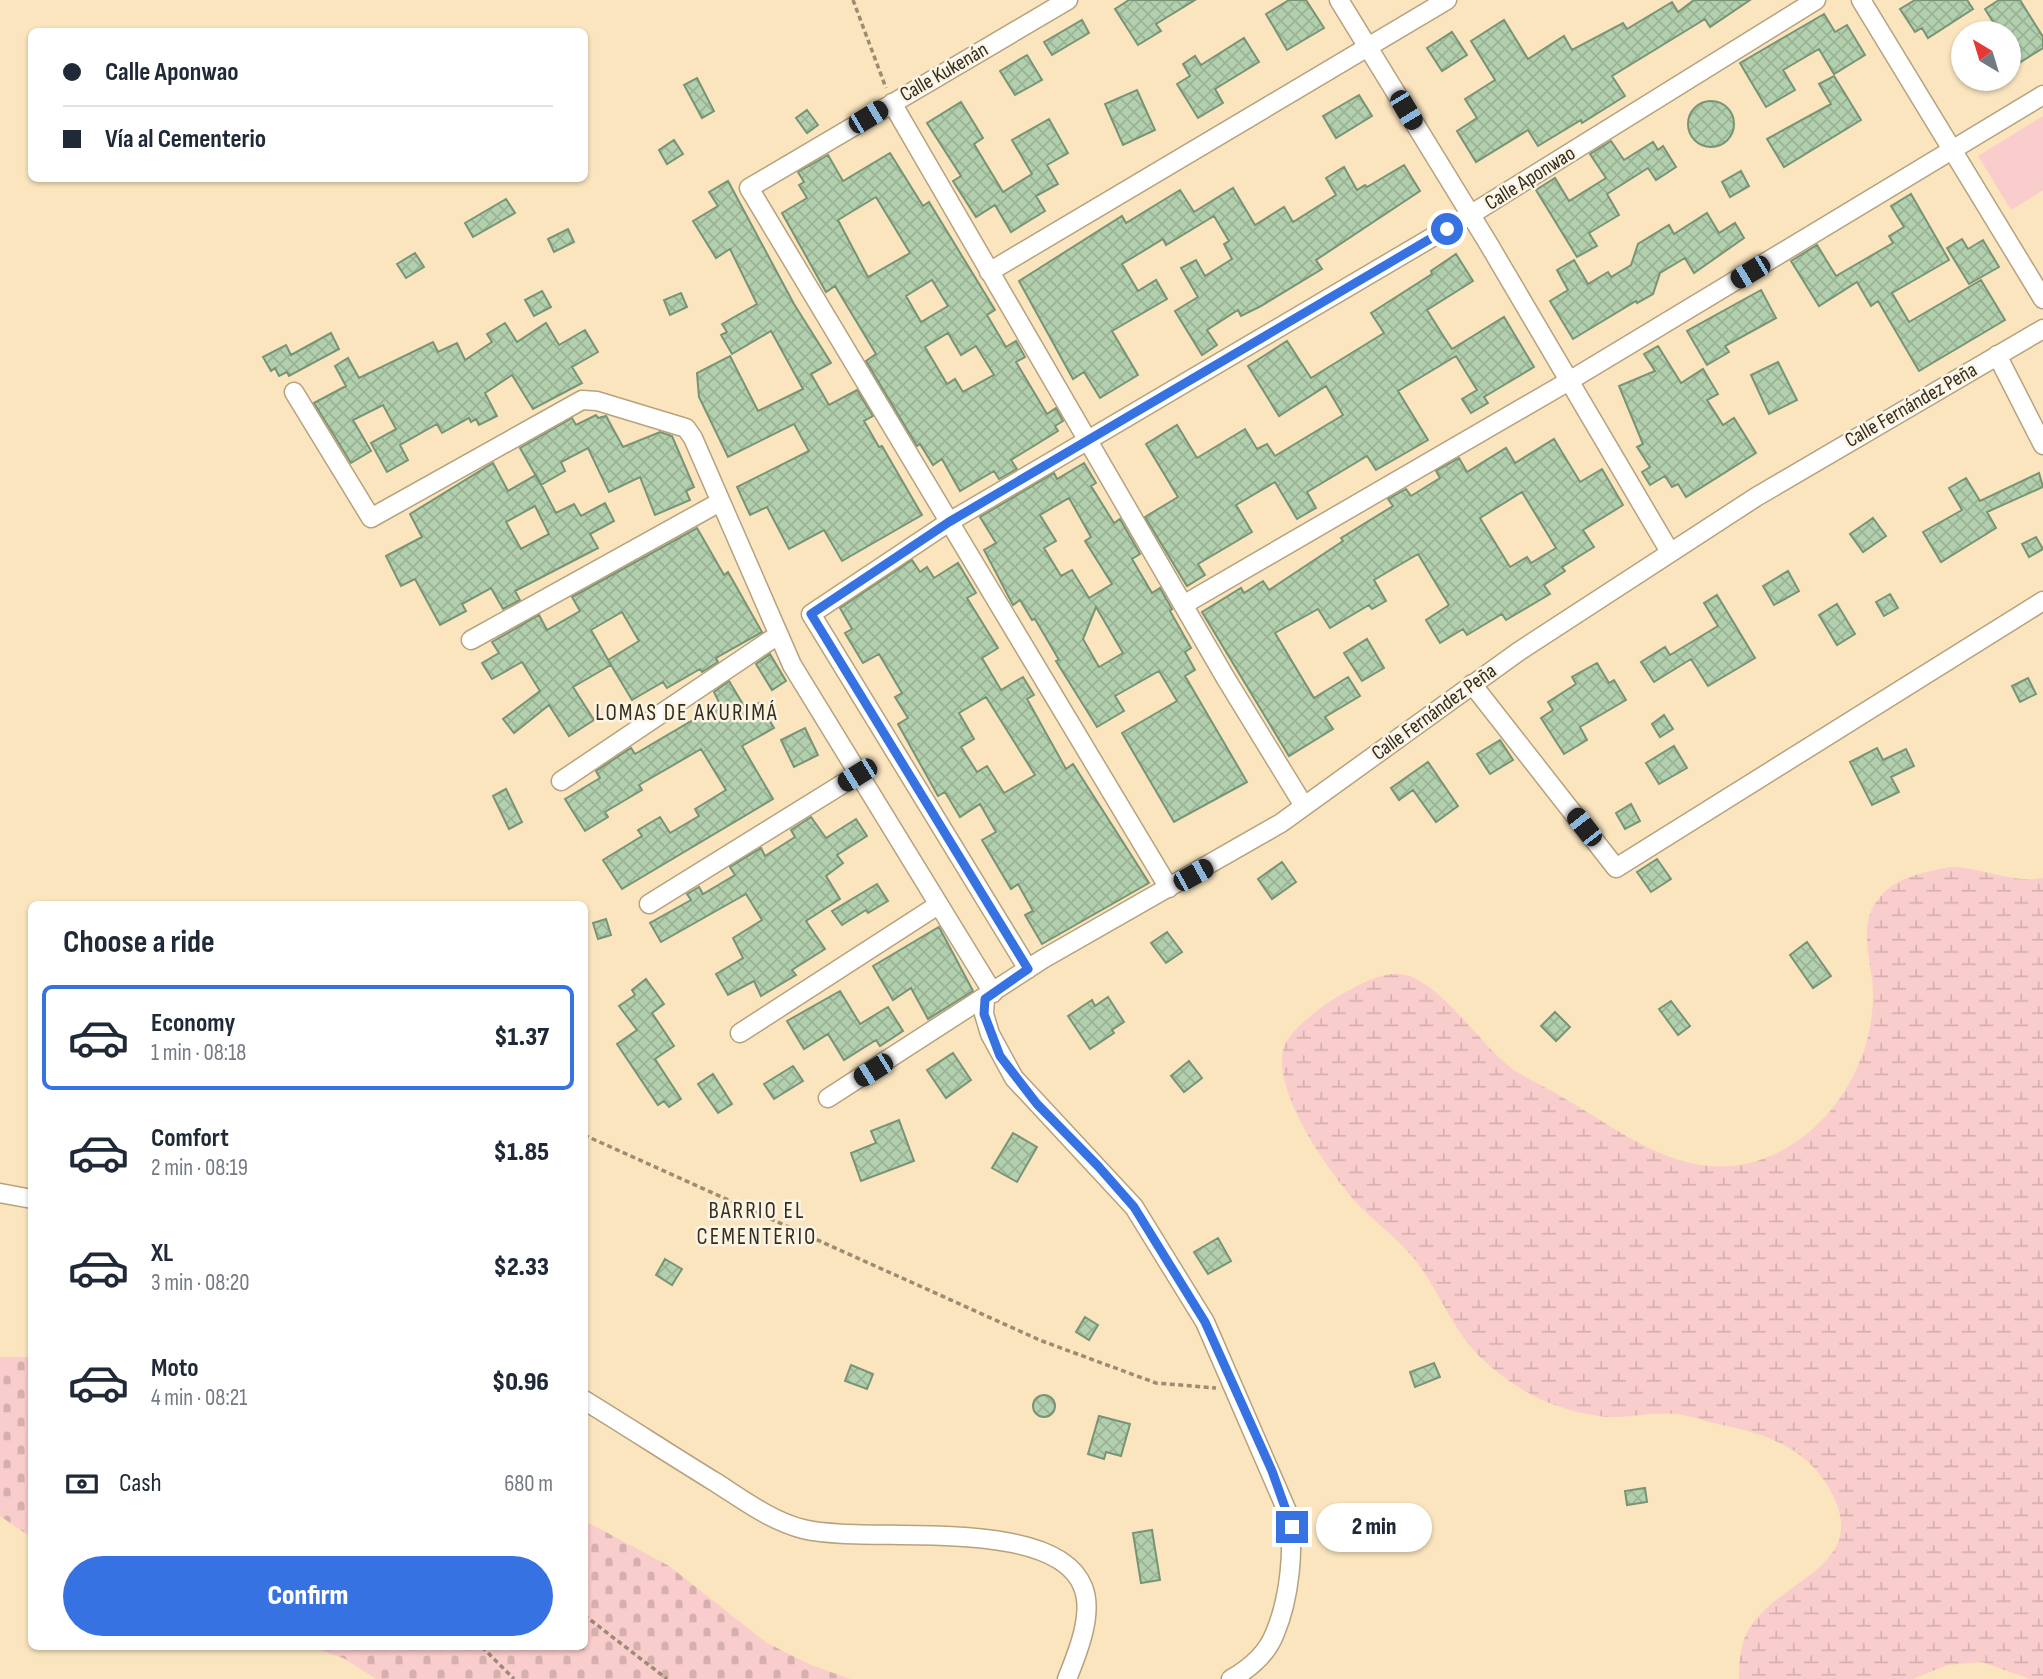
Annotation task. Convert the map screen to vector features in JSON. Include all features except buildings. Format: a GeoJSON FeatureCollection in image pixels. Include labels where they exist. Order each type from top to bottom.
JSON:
{"type":"FeatureCollection","features":[{"type":"Feature","properties":{"kind":"street","name":"Calle Kukenán"},"geometry":{"type":"LineString","coordinates":[[949,522],[749,188],[1068,0]]}},
{"type":"Feature","properties":{"kind":"street"},"geometry":{"type":"LineString","coordinates":[[1339,0],[1471,215],[1670,552]]}},
{"type":"Feature","properties":{"kind":"street"},"geometry":{"type":"LineString","coordinates":[[989,272],[1447,0]]}},
{"type":"Feature","properties":{"kind":"street","name":"Calle Aponwao"},"geometry":{"type":"LineString","coordinates":[[1028,969],[811,614],[949,522],[1471,215],[1816,0]]}},
{"type":"Feature","properties":{"kind":"street"},"geometry":{"type":"LineString","coordinates":[[1861,0],[2043,299]]}},
{"type":"Feature","properties":{"kind":"street"},"geometry":{"type":"LineString","coordinates":[[1183,605],[1569,381],[2043,95]]}},
{"type":"Feature","properties":{"kind":"street"},"geometry":{"type":"LineString","coordinates":[[892,103],[1183,605],[1304,806]]}},
{"type":"Feature","properties":{"kind":"street","name":"Calle Fernández Peña"},"geometry":{"type":"LineString","coordinates":[[828,1097],[1028,969],[1241,848],[1304,806],[1472,684],[1756,497],[2043,329]]}},
{"type":"Feature","properties":{"kind":"street"},"geometry":{"type":"LineString","coordinates":[[1997,355],[2043,445]]}},
{"type":"Feature","properties":{"kind":"street"},"geometry":{"type":"LineString","coordinates":[[295,392],[371,518],[582,400],[597,401],[685,428],[792,665],[938,905],[989,996],[984,1014],[1000,1056],[1037,1104],[1134,1207],[1205,1322],[1235,1385],[1287,1511],[1292,1544],[1275,1634],[1254,1663],[1231,1679]]}},
{"type":"Feature","properties":{"kind":"street"},"geometry":{"type":"LineString","coordinates":[[471,640],[720,502]]}},
{"type":"Feature","properties":{"kind":"street"},"geometry":{"type":"LineString","coordinates":[[949,522],[1169,888]]}},
{"type":"Feature","properties":{"kind":"street"},"geometry":{"type":"LineString","coordinates":[[1472,684],[1616,868],[2043,601]]}},
{"type":"Feature","properties":{"kind":"street"},"geometry":{"type":"LineString","coordinates":[[561,781],[778,635]]}},
{"type":"Feature","properties":{"kind":"street"},"geometry":{"type":"LineString","coordinates":[[649,904],[857,775]]}},
{"type":"Feature","properties":{"kind":"street"},"geometry":{"type":"LineString","coordinates":[[740,1033],[938,905]]}},
{"type":"Feature","properties":{"kind":"street"},"geometry":{"type":"LineString","coordinates":[[0,1192],[28,1198]]}},
{"type":"Feature","properties":{"kind":"street"},"geometry":{"type":"LineString","coordinates":[[588,1403],[756,1508],[803,1529],[834,1533],[963,1536],[1007,1541],[1050,1554],[1066,1564],[1084,1589],[1083,1629],[1067,1679]]}},
{"type":"Feature","properties":{"kind":"path"},"geometry":{"type":"LineString","coordinates":[[853,0],[892,103]]}},
{"type":"Feature","properties":{"kind":"path"},"geometry":{"type":"LineString","coordinates":[[588,1137],[1097,1363],[1156,1383],[1206,1390],[1235,1385]]}},
{"type":"Feature","properties":{"kind":"path"},"geometry":{"type":"LineString","coordinates":[[588,1618],[667,1679]]}},
{"type":"Feature","properties":{"kind":"path"},"geometry":{"type":"LineString","coordinates":[[485,1650],[514,1679]]}},
{"type":"Feature","properties":{"kind":"green space"},"geometry":{"type":"Polygon","coordinates":[[[2043,116],[2043,190],[2011,210],[1978,156],[2043,116]]]}},
{"type":"Feature","properties":{"kind":"green space"},"geometry":{"type":"Polygon","coordinates":[[[1951,867],[2020,879],[2043,878],[2043,1679],[2030,1679],[1982,1662],[1947,1665],[1913,1679],[1739,1679],[1743,1643],[1753,1623],[1768,1607],[1820,1567],[1833,1552],[1840,1535],[1840,1514],[1819,1473],[1793,1450],[1763,1436],[1680,1415],[1607,1417],[1572,1411],[1531,1394],[1493,1369],[1477,1354],[1454,1324],[1411,1255],[1355,1201],[1317,1149],[1293,1104],[1285,1082],[1282,1062],[1285,1044],[1303,1023],[1337,997],[1378,977],[1399,974],[1413,978],[1441,997],[1492,1051],[1517,1072],[1631,1139],[1680,1160],[1706,1166],[1732,1166],[1760,1160],[1785,1149],[1807,1134],[1827,1115],[1856,1070],[1872,1018],[1873,991],[1867,931],[1873,908],[1880,897],[1903,880],[1951,867]]]}},
{"type":"Feature","properties":{"kind":"green space"},"geometry":{"type":"Polygon","coordinates":[[[0,1357],[28,1357],[28,1535],[0,1516],[0,1357]]]}},
{"type":"Feature","properties":{"kind":"green space"},"geometry":{"type":"Polygon","coordinates":[[[588,1523],[669,1566],[767,1643],[811,1665],[850,1679],[376,1679],[345,1659],[320,1650],[588,1650],[588,1523]]]}},
{"type":"Feature","properties":{"kind":"district","name":"LOMAS DE AKURIMÁ"},"geometry":{"type":"Point","coordinates":[687,713]}},
{"type":"Feature","properties":{"kind":"district","name":"BARRIO EL CEMENTERIO"},"geometry":{"type":"Point","coordinates":[757,1224]}},
{"type":"Feature","properties":{"kind":"route"},"geometry":{"type":"LineString","coordinates":[[1292,1527],[1272,1471],[1216,1342],[1169,1269],[1134,1207],[1037,1104],[1000,1056],[984,1014],[985,999],[1028,969],[811,614],[949,522],[1447,229]]}}]}
